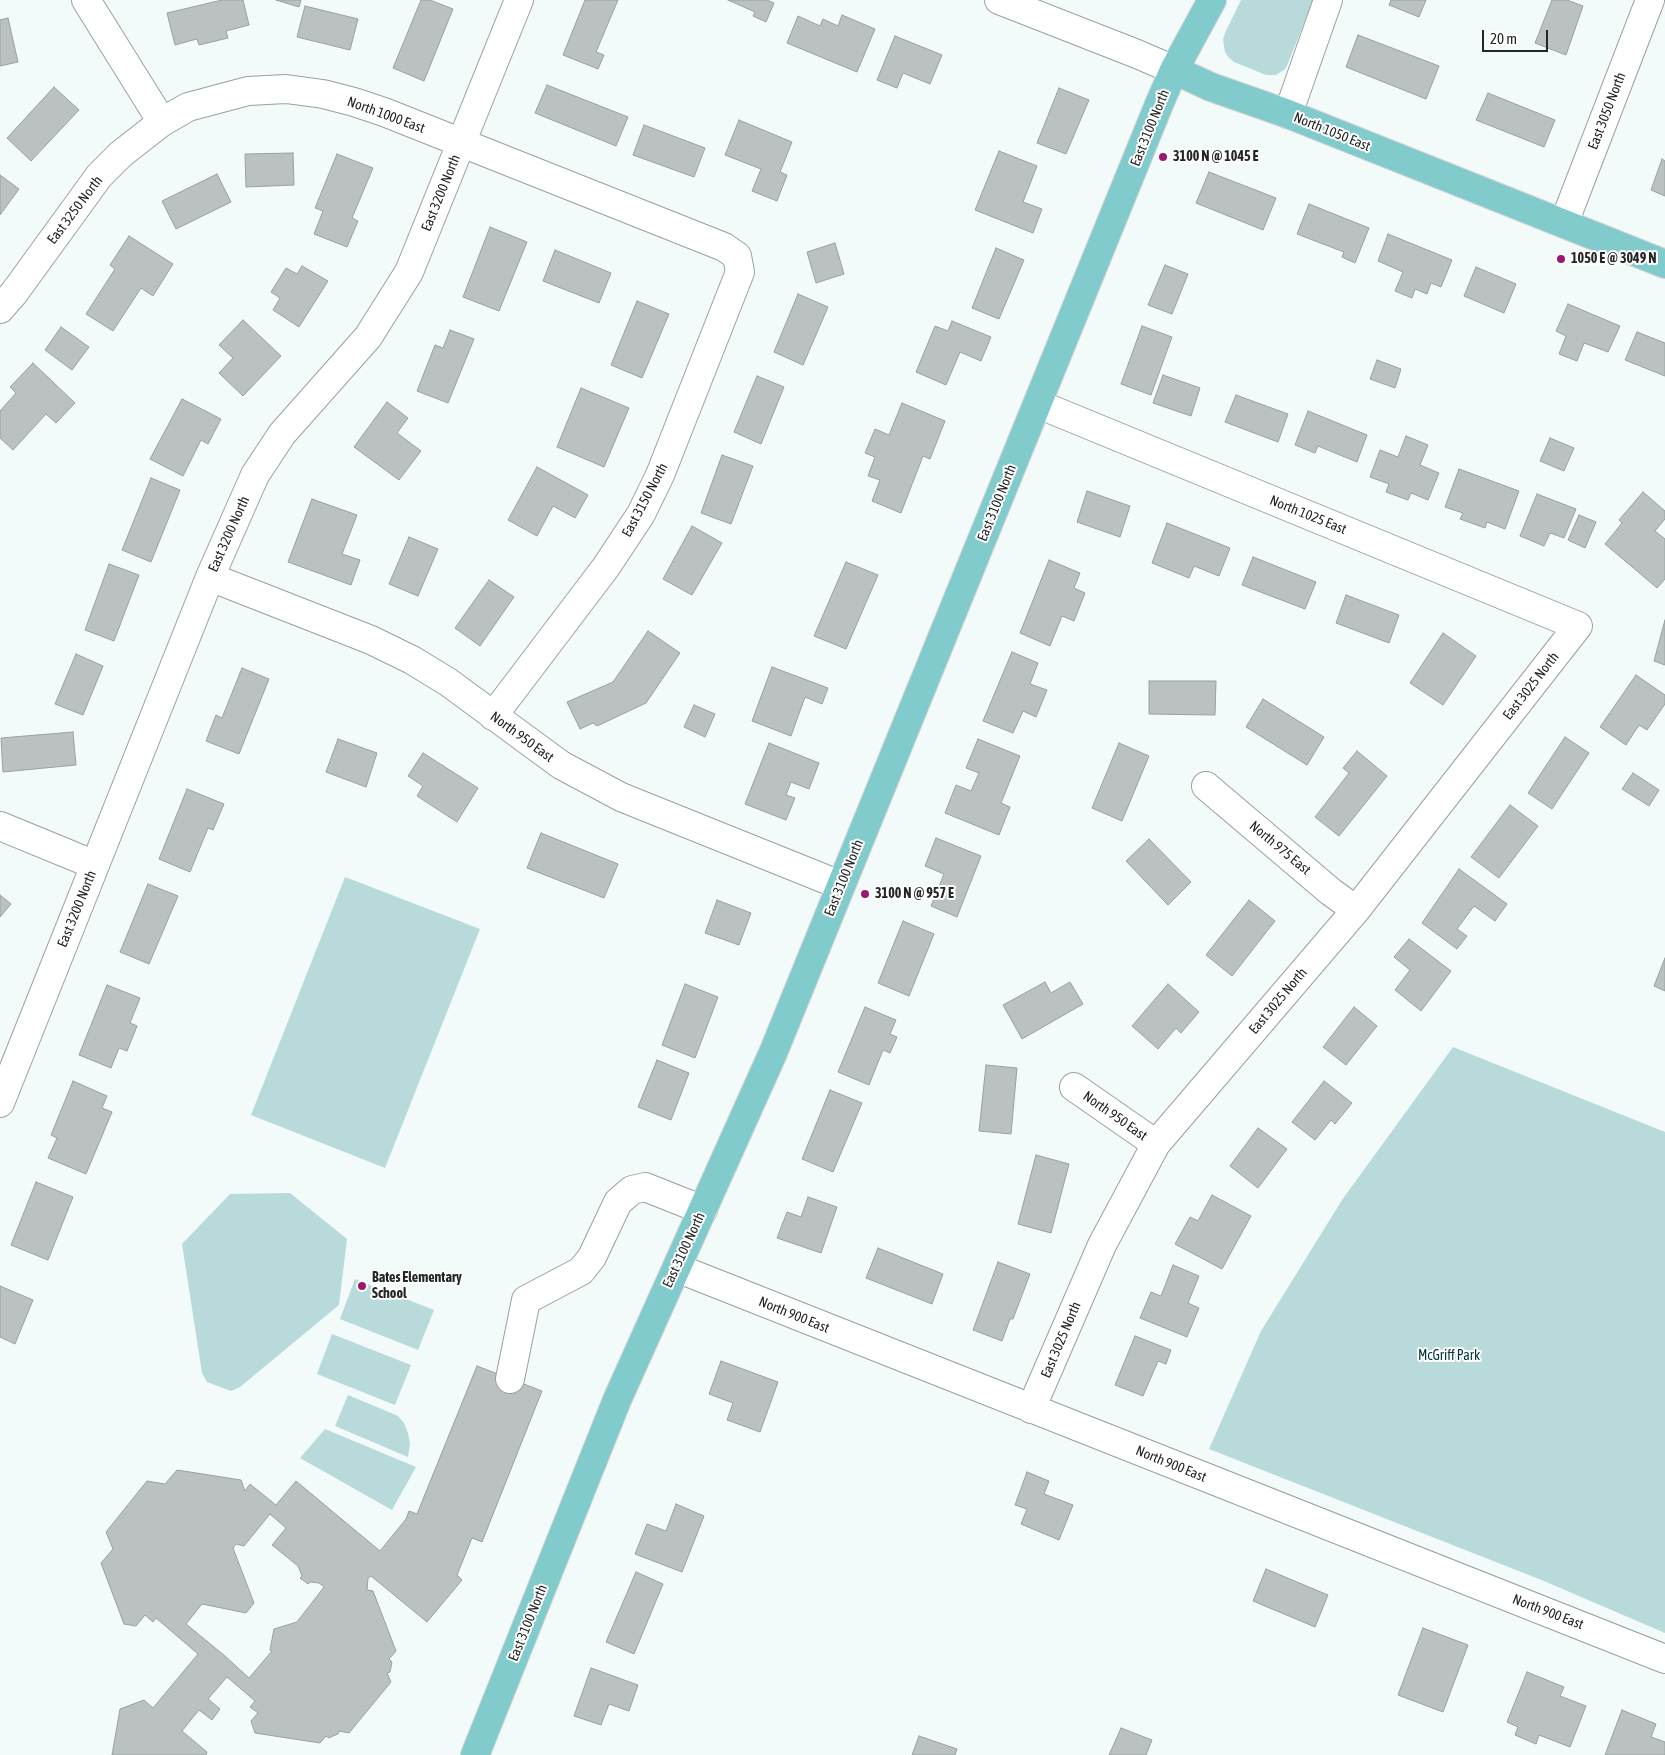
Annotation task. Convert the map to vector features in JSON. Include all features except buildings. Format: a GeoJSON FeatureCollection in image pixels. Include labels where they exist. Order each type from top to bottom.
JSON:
{"type":"FeatureCollection","features":[{"type":"Feature","properties":{"kind":"main road","name":"East 3100 North"},"geometry":{"type":"LineString","coordinates":[[475,1755],[617,1400],[773,1053],[1174,70],[1212,0]]}},
{"type":"Feature","properties":{"kind":"main road","name":"North 1050 East"},"geometry":{"type":"LineString","coordinates":[[1174,70],[1211,87],[1288,114],[1383,153],[1564,222],[1665,264]]}},
{"type":"Feature","properties":{"kind":"street"},"geometry":{"type":"LineString","coordinates":[[86,0],[162,122]]}},
{"type":"Feature","properties":{"kind":"street","name":"East 3200 North"},"geometry":{"type":"LineString","coordinates":[[0,1103],[210,578],[255,475],[282,434],[368,337],[408,272],[519,0]]}},
{"type":"Feature","properties":{"kind":"street","name":"North 1050 East"},"geometry":{"type":"LineString","coordinates":[[999,0],[1174,70]]}},
{"type":"Feature","properties":{"kind":"street"},"geometry":{"type":"LineString","coordinates":[[1288,114],[1328,0]]}},
{"type":"Feature","properties":{"kind":"street","name":"East 3050 North"},"geometry":{"type":"LineString","coordinates":[[1564,222],[1650,0]]}},
{"type":"Feature","properties":{"kind":"street","name":"North 1000 East"},"geometry":{"type":"LineString","coordinates":[[162,122],[188,107],[248,91],[286,89],[323,94],[354,102],[461,143],[724,247],[737,256]]}},
{"type":"Feature","properties":{"kind":"street","name":"East 3250 North"},"geometry":{"type":"LineString","coordinates":[[0,309],[14,293],[99,176],[121,154],[162,122]]}},
{"type":"Feature","properties":{"kind":"street","name":"East 3150 North"},"geometry":{"type":"LineString","coordinates":[[493,716],[606,567],[641,514],[660,475],[740,272],[737,256]]}},
{"type":"Feature","properties":{"kind":"street","name":"North 1025 East"},"geometry":{"type":"LineString","coordinates":[[1038,404],[1578,626]]}},
{"type":"Feature","properties":{"kind":"street","name":"North 950 East"},"geometry":{"type":"LineString","coordinates":[[210,578],[371,640],[412,660],[448,682],[561,766],[621,797],[840,885]]}},
{"type":"Feature","properties":{"kind":"street","name":"East 3025 North"},"geometry":{"type":"LineString","coordinates":[[1031,1409],[1102,1245],[1156,1144],[1356,910],[1578,626]]}},
{"type":"Feature","properties":{"kind":"street","name":"North 975 East"},"geometry":{"type":"LineString","coordinates":[[1206,786],[1331,892],[1356,910]]}},
{"type":"Feature","properties":{"kind":"street"},"geometry":{"type":"LineString","coordinates":[[0,826],[95,865]]}},
{"type":"Feature","properties":{"kind":"street","name":"North 950 East"},"geometry":{"type":"LineString","coordinates":[[1074,1087],[1156,1144]]}},
{"type":"Feature","properties":{"kind":"street"},"geometry":{"type":"LineString","coordinates":[[510,1379],[526,1300],[581,1271],[592,1257],[618,1202],[632,1190],[645,1187],[703,1210]]}},
{"type":"Feature","properties":{"kind":"street","name":"North 900 East"},"geometry":{"type":"LineString","coordinates":[[677,1268],[1665,1659]]}},
{"type":"Feature","properties":{"kind":"green space"},"geometry":{"type":"Polygon","coordinates":[[[1241,0],[1313,0],[1287,66],[1276,75],[1266,75],[1234,62],[1225,52],[1223,40],[1225,33],[1241,0]]]}},
{"type":"Feature","properties":{"kind":"green space"},"geometry":{"type":"Polygon","coordinates":[[[345,877],[480,929],[385,1168],[251,1115],[345,877]]]}},
{"type":"Feature","properties":{"kind":"green space","name":"McGriff Park"},"geometry":{"type":"Polygon","coordinates":[[[1453,1047],[1665,1132],[1665,1633],[1544,1581],[1209,1449],[1261,1331],[1342,1200],[1453,1047]]]}},
{"type":"Feature","properties":{"kind":"green space"},"geometry":{"type":"Polygon","coordinates":[[[290,1193],[347,1239],[339,1305],[240,1387],[231,1391],[207,1382],[202,1373],[182,1244],[230,1194],[290,1193]]]}},
{"type":"Feature","properties":{"kind":"green space"},"geometry":{"type":"Polygon","coordinates":[[[355,1279],[434,1310],[418,1350],[340,1319],[355,1279]]]}},
{"type":"Feature","properties":{"kind":"green space"},"geometry":{"type":"Polygon","coordinates":[[[332,1334],[411,1365],[395,1405],[317,1374],[332,1334]]]}},
{"type":"Feature","properties":{"kind":"green space"},"geometry":{"type":"Polygon","coordinates":[[[348,1395],[398,1416],[404,1423],[408,1433],[410,1444],[408,1457],[335,1426],[348,1395]]]}},
{"type":"Feature","properties":{"kind":"green space"},"geometry":{"type":"Polygon","coordinates":[[[325,1429],[416,1467],[392,1510],[300,1458],[325,1429]]]}},
{"type":"Feature","properties":{"kind":"place","name":"3100 N @ 1045 E"},"geometry":{"type":"Point","coordinates":[1163,157]}},
{"type":"Feature","properties":{"kind":"place","name":"1050 E @ 3049 N"},"geometry":{"type":"Point","coordinates":[1561,259]}},
{"type":"Feature","properties":{"kind":"place","name":"3100 N @ 957 E"},"geometry":{"type":"Point","coordinates":[865,894]}},
{"type":"Feature","properties":{"kind":"place","name":"Bates Elementary School"},"geometry":{"type":"Point","coordinates":[362,1286]}}]}
